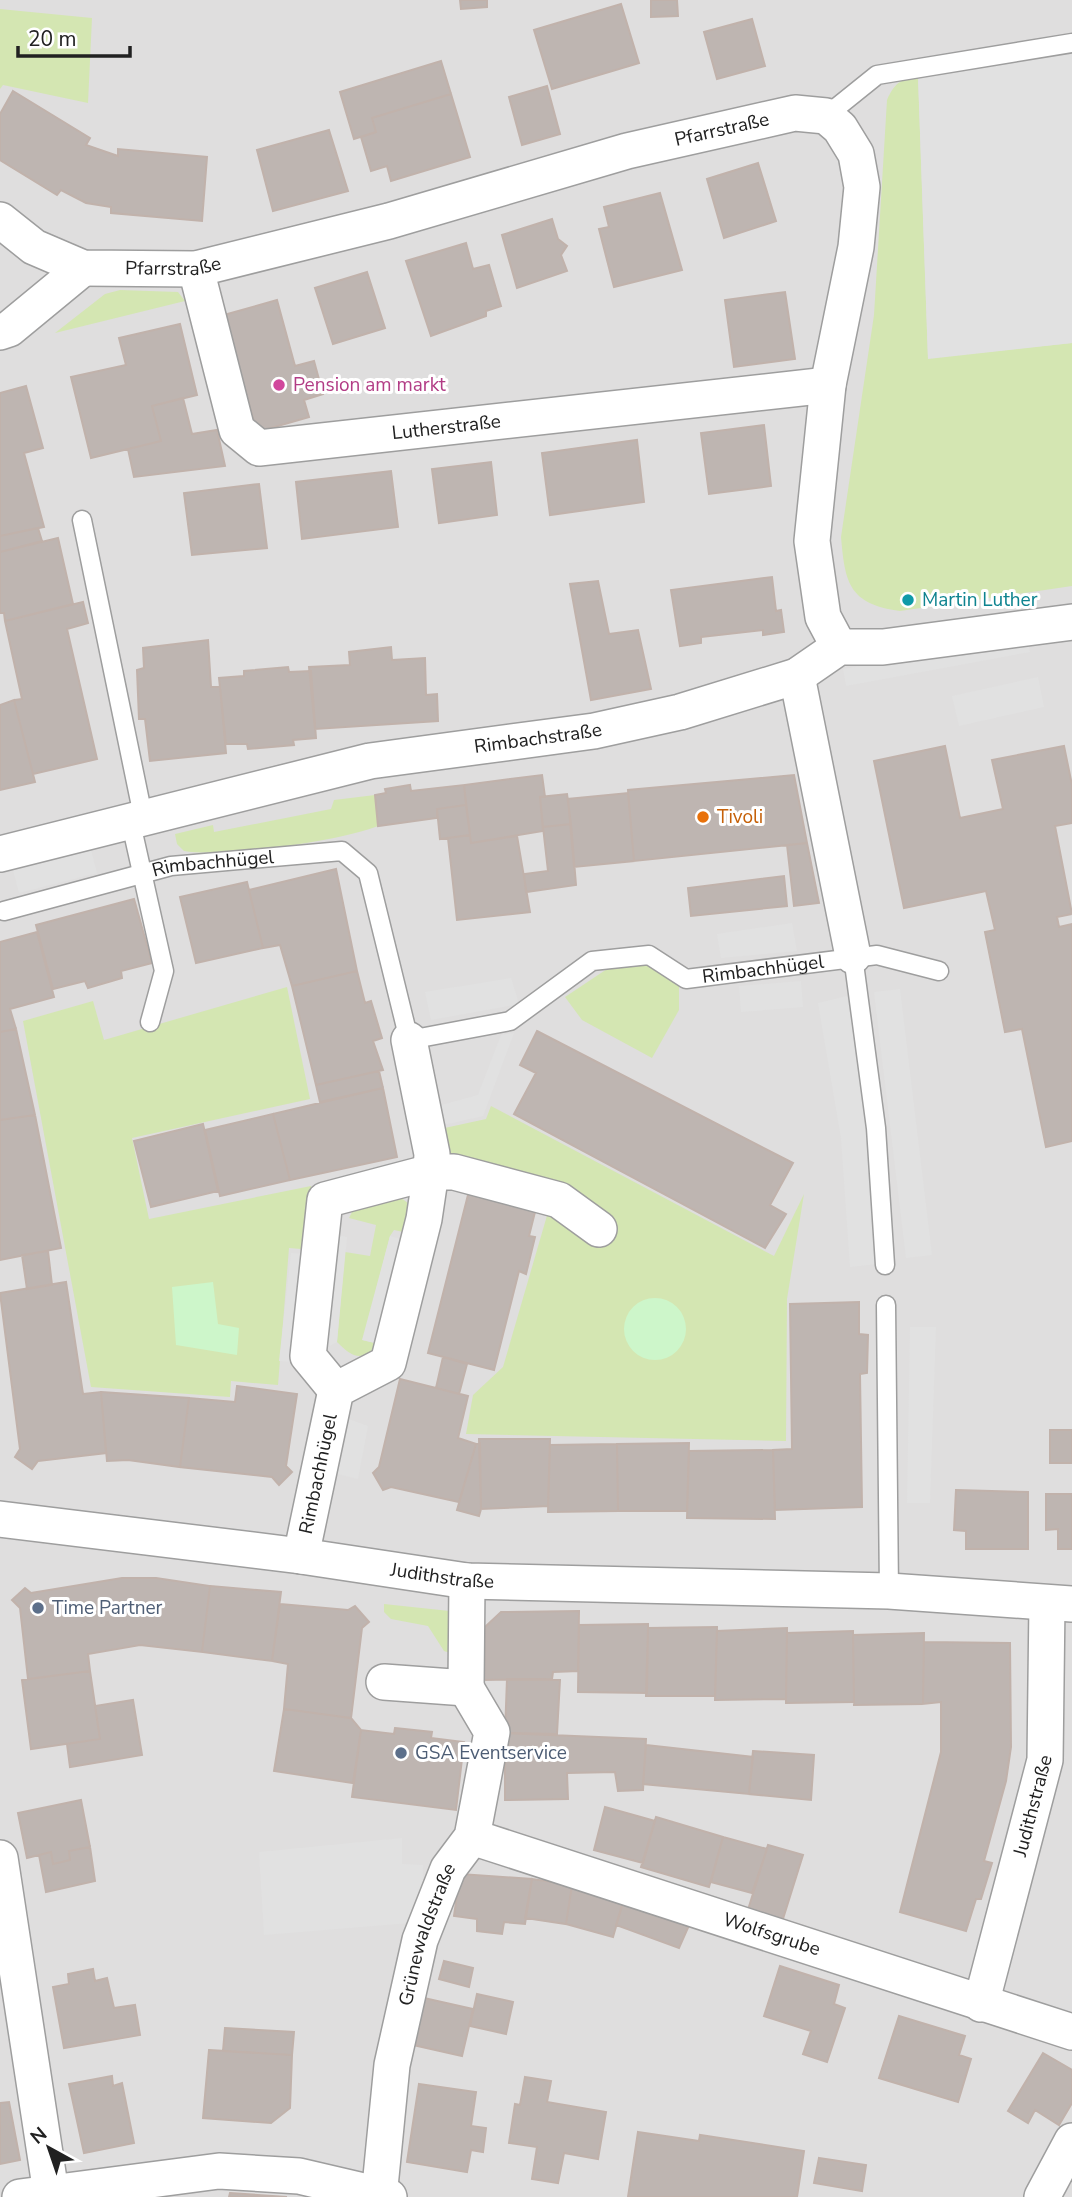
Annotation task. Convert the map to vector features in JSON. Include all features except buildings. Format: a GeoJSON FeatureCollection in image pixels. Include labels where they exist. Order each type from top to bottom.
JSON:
{"type":"FeatureCollection","features":[{"type":"Feature","properties":{"kind":"street","name":"Pfarrstraße"},"geometry":{"type":"LineString","coordinates":[[0,220],[34,247],[83,268],[196,269],[389,221],[627,151],[795,113],[826,116]]}},
{"type":"Feature","properties":{"kind":"street"},"geometry":{"type":"LineString","coordinates":[[826,116],[840,128],[856,154],[862,204],[828,385],[812,541],[823,617],[839,647],[883,647],[1072,622]]}},
{"type":"Feature","properties":{"kind":"street"},"geometry":{"type":"LineString","coordinates":[[0,332],[9,329],[83,268]]}},
{"type":"Feature","properties":{"kind":"street","name":"Lutherstraße"},"geometry":{"type":"LineString","coordinates":[[196,269],[237,430],[259,448],[828,385]]}},
{"type":"Feature","properties":{"kind":"street","name":"Rimbachstraße"},"geometry":{"type":"LineString","coordinates":[[0,854],[370,761],[606,728],[680,712],[797,676],[839,647]]}},
{"type":"Feature","properties":{"kind":"street","name":"Rimbachhügel"},"geometry":{"type":"LineString","coordinates":[[797,676],[853,956]]}},
{"type":"Feature","properties":{"kind":"street","name":"Rimbachhügel"},"geometry":{"type":"LineString","coordinates":[[336,1390],[388,1363],[424,1219],[432,1154],[409,1040]]}},
{"type":"Feature","properties":{"kind":"street","name":"Rimbachhügel"},"geometry":{"type":"LineString","coordinates":[[336,1390],[308,1356],[325,1200],[431,1172],[454,1172],[559,1200],[599,1229]]}},
{"type":"Feature","properties":{"kind":"street","name":"Rimbachhügel"},"geometry":{"type":"LineString","coordinates":[[301,1556],[336,1390]]}},
{"type":"Feature","properties":{"kind":"street","name":"Judithstraße"},"geometry":{"type":"LineString","coordinates":[[0,1520],[301,1556],[467,1581],[889,1591],[1059,1604],[1045,1760],[981,2004]]}},
{"type":"Feature","properties":{"kind":"street"},"geometry":{"type":"LineString","coordinates":[[384,1682],[466,1688],[467,1581]]}},
{"type":"Feature","properties":{"kind":"street","name":"Grünewaldstraße"},"geometry":{"type":"LineString","coordinates":[[382,2196],[392,2065],[420,1940],[448,1869],[472,1837],[492,1732],[466,1688]]}},
{"type":"Feature","properties":{"kind":"street","name":"Wolfsgrube"},"geometry":{"type":"LineString","coordinates":[[472,1837],[1072,2032]]}},
{"type":"Feature","properties":{"kind":"street"},"geometry":{"type":"LineString","coordinates":[[0,1857],[35,2195],[219,2171],[299,2176],[382,2196]]}},
{"type":"Feature","properties":{"kind":"street"},"geometry":{"type":"LineString","coordinates":[[1042,2197],[1072,2141]]}},
{"type":"Feature","properties":{"kind":"lane"},"geometry":{"type":"LineString","coordinates":[[826,116],[877,75],[1072,43]]}},
{"type":"Feature","properties":{"kind":"lane","name":"Rimbachhügel"},"geometry":{"type":"LineString","coordinates":[[82,520],[136,818],[142,872],[170,866],[342,851],[368,873],[409,1040],[510,1021],[592,961],[649,955],[686,979],[853,956],[876,1128],[885,1265]]}},
{"type":"Feature","properties":{"kind":"lane"},"geometry":{"type":"LineString","coordinates":[[4,911],[142,872],[164,971],[150,1022]]}},
{"type":"Feature","properties":{"kind":"lane"},"geometry":{"type":"LineString","coordinates":[[853,956],[877,955],[939,971]]}},
{"type":"Feature","properties":{"kind":"lane"},"geometry":{"type":"LineString","coordinates":[[886,1305],[889,1591]]}},
{"type":"Feature","properties":{"kind":"shaded area"},"geometry":{"type":"Polygon","coordinates":[[[0,0],[1072,0],[1072,2197],[0,2197],[0,0]]]}},
{"type":"Feature","properties":{"kind":"shaded area"},"geometry":{"type":"Polygon","coordinates":[[[1072,50],[1072,343],[928,359],[918,76],[1072,50]]]}},
{"type":"Feature","properties":{"kind":"shaded area"},"geometry":{"type":"Polygon","coordinates":[[[1027,638],[1030,652],[846,686],[843,669],[1027,638]]]}},
{"type":"Feature","properties":{"kind":"shaded area"},"geometry":{"type":"Polygon","coordinates":[[[1038,677],[1044,707],[959,726],[952,696],[1038,677]]]}},
{"type":"Feature","properties":{"kind":"shaded area"},"geometry":{"type":"Polygon","coordinates":[[[91,850],[97,873],[19,893],[13,870],[91,850]]]}},
{"type":"Feature","properties":{"kind":"shaded area"},"geometry":{"type":"Polygon","coordinates":[[[792,923],[797,951],[721,958],[717,934],[792,923]]]}},
{"type":"Feature","properties":{"kind":"shaded area"},"geometry":{"type":"Polygon","coordinates":[[[511,978],[519,1004],[431,1020],[425,992],[511,978]]]}},
{"type":"Feature","properties":{"kind":"shaded area"},"geometry":{"type":"Polygon","coordinates":[[[801,981],[803,1007],[741,1012],[739,986],[801,981]]]}},
{"type":"Feature","properties":{"kind":"shaded area"},"geometry":{"type":"Polygon","coordinates":[[[900,989],[932,1255],[906,1258],[874,992],[900,989]]]}},
{"type":"Feature","properties":{"kind":"shaded area"},"geometry":{"type":"Polygon","coordinates":[[[847,996],[870,1130],[877,1264],[850,1267],[841,1138],[818,1003],[847,996]]]}},
{"type":"Feature","properties":{"kind":"shaded area"},"geometry":{"type":"Polygon","coordinates":[[[514,1033],[483,1116],[439,1126],[434,1107],[478,1095],[501,1035],[514,1033]]]}},
{"type":"Feature","properties":{"kind":"shaded area"},"geometry":{"type":"Polygon","coordinates":[[[333,1234],[347,1237],[337,1342],[326,1348],[333,1234]]]}},
{"type":"Feature","properties":{"kind":"shaded area"},"geometry":{"type":"Polygon","coordinates":[[[390,1236],[415,1243],[388,1346],[362,1340],[390,1236]]]}},
{"type":"Feature","properties":{"kind":"shaded area"},"geometry":{"type":"Polygon","coordinates":[[[291,1253],[312,1255],[300,1363],[279,1361],[291,1253]]]}},
{"type":"Feature","properties":{"kind":"shaded area"},"geometry":{"type":"Polygon","coordinates":[[[910,1327],[936,1327],[930,1503],[907,1503],[910,1327]]]}},
{"type":"Feature","properties":{"kind":"shaded area"},"geometry":{"type":"Polygon","coordinates":[[[343,1417],[368,1426],[358,1479],[330,1472],[343,1417]]]}},
{"type":"Feature","properties":{"kind":"shaded area"},"geometry":{"type":"Polygon","coordinates":[[[402,1838],[402,1864],[423,1865],[422,1922],[264,1935],[259,1852],[402,1838]]]}},
{"type":"Feature","properties":{"kind":"green space"},"geometry":{"type":"Polygon","coordinates":[[[0,9],[92,18],[88,103],[3,85],[0,89],[0,9]]]}},
{"type":"Feature","properties":{"kind":"green space"},"geometry":{"type":"Polygon","coordinates":[[[918,76],[928,358],[1072,343],[1072,586],[900,611],[870,603],[853,589],[845,567],[841,537],[874,315],[887,100],[899,83],[918,76]]]}},
{"type":"Feature","properties":{"kind":"green space"},"geometry":{"type":"Polygon","coordinates":[[[120,290],[178,292],[185,301],[55,333],[105,294],[120,290]]]}},
{"type":"Feature","properties":{"kind":"green space"},"geometry":{"type":"Polygon","coordinates":[[[375,795],[378,826],[360,832],[282,847],[226,852],[184,851],[177,844],[175,834],[213,825],[214,832],[331,809],[334,800],[375,795]]]}},
{"type":"Feature","properties":{"kind":"green space"},"geometry":{"type":"Polygon","coordinates":[[[645,964],[679,986],[679,1010],[652,1058],[582,1020],[565,997],[610,967],[645,964]]]}},
{"type":"Feature","properties":{"kind":"green space"},"geometry":{"type":"Polygon","coordinates":[[[287,987],[310,1099],[132,1138],[149,1219],[311,1186],[313,1250],[289,1248],[278,1385],[231,1381],[230,1397],[91,1387],[23,1021],[93,1001],[104,1040],[287,987]]]}},
{"type":"Feature","properties":{"kind":"green space"},"geometry":{"type":"Polygon","coordinates":[[[491,1106],[774,1256],[804,1194],[787,1299],[786,1441],[466,1434],[473,1395],[503,1367],[555,1188],[444,1157],[440,1129],[486,1119],[491,1106]]]}},
{"type":"Feature","properties":{"kind":"green space"},"geometry":{"type":"Polygon","coordinates":[[[400,1197],[413,1207],[417,1235],[394,1230],[390,1236],[363,1340],[386,1346],[365,1355],[355,1355],[337,1342],[345,1252],[370,1256],[376,1225],[349,1218],[354,1208],[400,1197]]]}},
{"type":"Feature","properties":{"kind":"green space"},"geometry":{"type":"Polygon","coordinates":[[[213,1282],[218,1324],[239,1328],[237,1355],[176,1345],[172,1287],[213,1282]]]}},
{"type":"Feature","properties":{"kind":"green space"},"geometry":{"type":"Polygon","coordinates":[[[649,1298],[661,1298],[677,1307],[684,1317],[684,1341],[677,1351],[661,1360],[649,1360],[638,1355],[629,1346],[624,1335],[624,1323],[629,1312],[638,1303],[649,1298]]]}},
{"type":"Feature","properties":{"kind":"green space"},"geometry":{"type":"Polygon","coordinates":[[[384,1604],[459,1612],[450,1653],[444,1651],[428,1626],[391,1619],[384,1612],[384,1604]]]}},
{"type":"Feature","properties":{"kind":"place","name":"Pension am markt"},"geometry":{"type":"Point","coordinates":[279,385]}},
{"type":"Feature","properties":{"kind":"place","name":"Martin Luther"},"geometry":{"type":"Point","coordinates":[908,600]}},
{"type":"Feature","properties":{"kind":"place","name":"Tivoli"},"geometry":{"type":"Point","coordinates":[703,817]}},
{"type":"Feature","properties":{"kind":"place","name":"Time Partner"},"geometry":{"type":"Point","coordinates":[38,1608]}},
{"type":"Feature","properties":{"kind":"place","name":"GSA Eventservice"},"geometry":{"type":"Point","coordinates":[401,1753]}}]}
